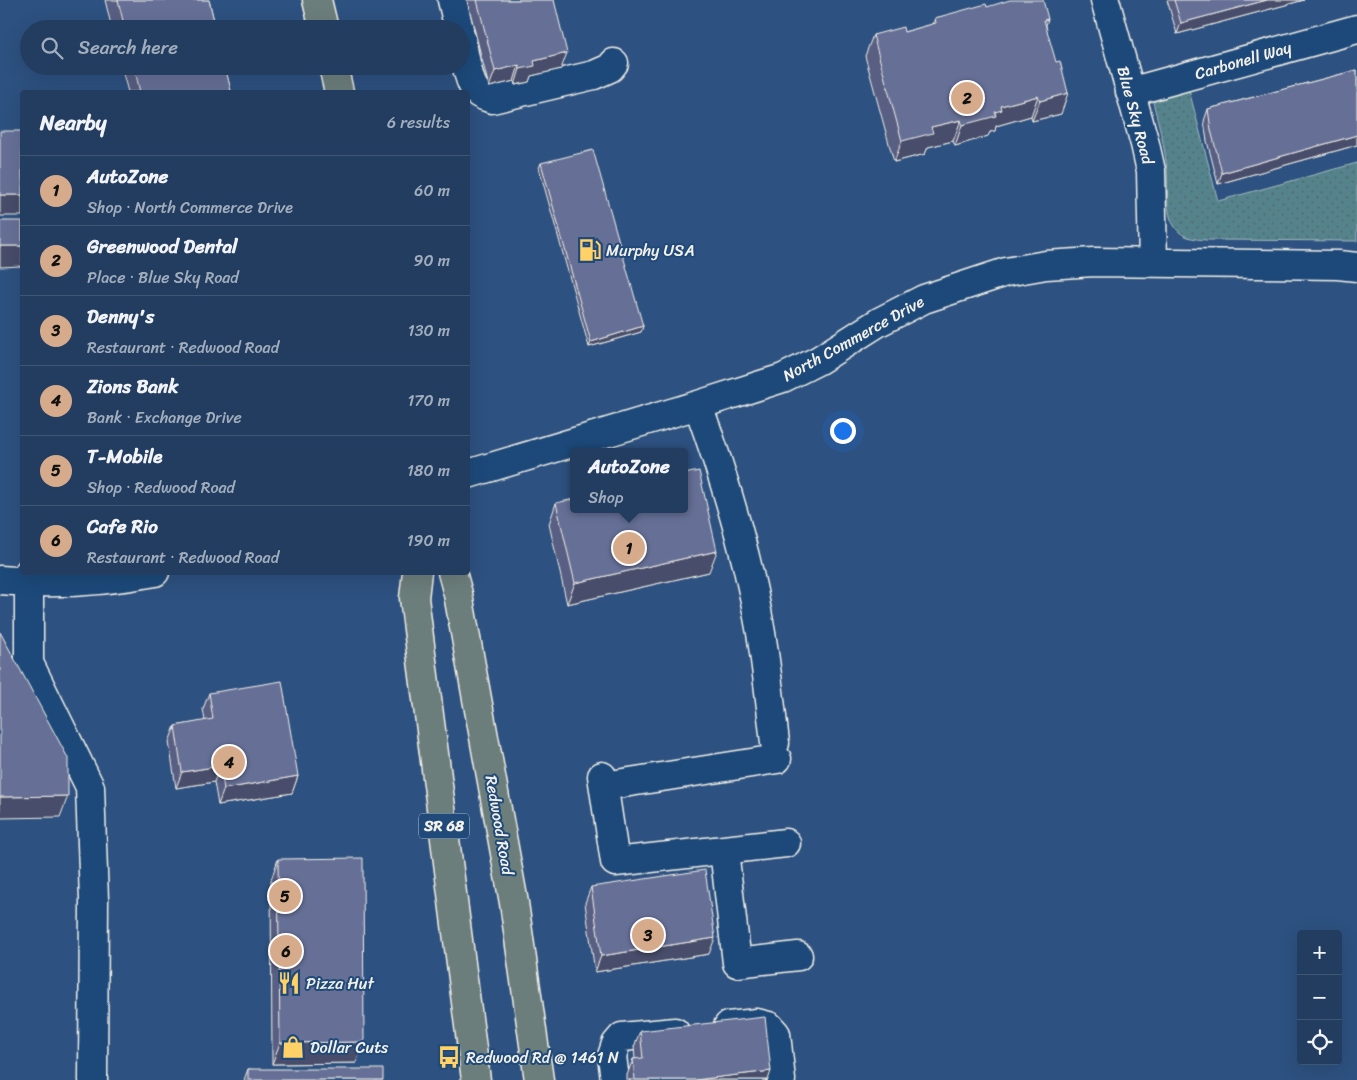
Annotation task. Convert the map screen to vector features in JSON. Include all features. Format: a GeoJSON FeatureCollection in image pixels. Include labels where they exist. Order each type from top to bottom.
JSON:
{"type":"FeatureCollection","features":[{"type":"Feature","properties":{"kind":"main road"},"geometry":{"type":"LineString","coordinates":[[318,0],[322,20]]}},
{"type":"Feature","properties":{"kind":"main road"},"geometry":{"type":"LineString","coordinates":[[335,75],[339,90]]}},
{"type":"Feature","properties":{"kind":"main road","name":"SR 68"},"geometry":{"type":"LineString","coordinates":[[417,575],[414,598],[476,1080]]}},
{"type":"Feature","properties":{"kind":"main road","name":"Redwood Road"},"geometry":{"type":"LineString","coordinates":[[453,575],[458,594],[514,903],[540,1080]]}},
{"type":"Feature","properties":{"kind":"street"},"geometry":{"type":"LineString","coordinates":[[452,0],[457,20]]}},
{"type":"Feature","properties":{"kind":"street","name":"Blue Sky Road"},"geometry":{"type":"LineString","coordinates":[[1105,0],[1151,171],[1153,262]]}},
{"type":"Feature","properties":{"kind":"street","name":"Carbonell Way"},"geometry":{"type":"LineString","coordinates":[[1130,92],[1357,28]]}},
{"type":"Feature","properties":{"kind":"street"},"geometry":{"type":"LineString","coordinates":[[470,73],[477,92],[484,97],[492,99],[594,75],[604,71],[614,63]]}},
{"type":"Feature","properties":{"kind":"street","name":"North Commerce Drive"},"geometry":{"type":"LineString","coordinates":[[470,473],[698,406],[783,378],[819,360],[878,322],[924,299],[1006,272],[1094,262],[1351,264]]}},
{"type":"Feature","properties":{"kind":"street"},"geometry":{"type":"LineString","coordinates":[[698,406],[742,539],[761,634],[776,751],[603,781],[615,862],[786,843]]}},
{"type":"Feature","properties":{"kind":"street"},"geometry":{"type":"LineString","coordinates":[[0,580],[29,577],[83,582],[140,575]]}},
{"type":"Feature","properties":{"kind":"street"},"geometry":{"type":"LineString","coordinates":[[29,577],[29,663],[90,787],[94,910],[93,1080]]}},
{"type":"Feature","properties":{"kind":"street"},"geometry":{"type":"LineString","coordinates":[[724,850],[737,964],[798,956]]}},
{"type":"Feature","properties":{"kind":"street"},"geometry":{"type":"LineString","coordinates":[[615,1080],[612,1056],[616,1044],[622,1037],[757,1023],[770,1026],[776,1034],[781,1080]]}},
{"type":"Feature","properties":{"kind":"green space"},"geometry":{"type":"Polygon","coordinates":[[[1189,90],[1218,201],[1357,163],[1357,241],[1206,240],[1181,234],[1175,227],[1169,214],[1166,161],[1153,102],[1189,90]]]}},
{"type":"Feature","properties":{"kind":"building"},"geometry":{"type":"Polygon","coordinates":[[[118,0],[209,0],[214,20],[123,20],[118,0]]]}},
{"type":"Feature","properties":{"kind":"building"},"geometry":{"type":"Polygon","coordinates":[[[477,0],[554,0],[567,53],[534,61],[535,66],[520,69],[519,65],[495,71],[477,0]]]}},
{"type":"Feature","properties":{"kind":"building"},"geometry":{"type":"Polygon","coordinates":[[[1010,0],[1043,0],[1048,19],[1044,20],[1056,62],[1060,61],[1068,93],[1040,101],[1038,96],[1001,106],[1002,110],[995,112],[996,116],[962,125],[961,120],[931,127],[933,133],[902,141],[873,35],[903,27],[904,32],[936,23],[935,18],[986,4],[987,7],[1010,0]]]}},
{"type":"Feature","properties":{"kind":"building"},"geometry":{"type":"Polygon","coordinates":[[[1174,0],[1267,0],[1181,23],[1174,0]]]}},
{"type":"Feature","properties":{"kind":"building"},"geometry":{"type":"Polygon","coordinates":[[[1357,70],[1357,135],[1222,173],[1211,130],[1208,109],[1357,70]]]}},
{"type":"Feature","properties":{"kind":"building"},"geometry":{"type":"Polygon","coordinates":[[[136,75],[227,75],[231,90],[140,90],[136,75]]]}},
{"type":"Feature","properties":{"kind":"building"},"geometry":{"type":"Polygon","coordinates":[[[0,131],[20,131],[20,195],[0,195],[0,131]]]}},
{"type":"Feature","properties":{"kind":"building","name":"Murphy USA"},"geometry":{"type":"Polygon","coordinates":[[[593,150],[643,326],[591,342],[541,163],[593,150]]]}},
{"type":"Feature","properties":{"kind":"building"},"geometry":{"type":"Polygon","coordinates":[[[0,221],[20,221],[20,246],[0,246],[0,221]]]}},
{"type":"Feature","properties":{"kind":"building"},"geometry":{"type":"Polygon","coordinates":[[[699,471],[717,551],[575,583],[556,503],[570,500],[570,513],[688,513],[688,473],[699,471]]]}},
{"type":"Feature","properties":{"kind":"building"},"geometry":{"type":"Polygon","coordinates":[[[0,632],[68,758],[68,796],[0,797],[0,632]]]}},
{"type":"Feature","properties":{"kind":"building"},"geometry":{"type":"Polygon","coordinates":[[[282,681],[298,776],[224,789],[220,766],[182,772],[175,726],[213,719],[209,693],[282,681]]]}},
{"type":"Feature","properties":{"kind":"building"},"geometry":{"type":"Polygon","coordinates":[[[363,858],[364,1042],[280,1043],[278,859],[363,858]]]}},
{"type":"Feature","properties":{"kind":"building"},"geometry":{"type":"Polygon","coordinates":[[[705,870],[715,938],[601,956],[591,887],[705,870]]]}},
{"type":"Feature","properties":{"kind":"building"},"geometry":{"type":"Polygon","coordinates":[[[765,1017],[771,1071],[695,1080],[635,1080],[633,1059],[643,1058],[640,1031],[765,1017]]]}},
{"type":"Feature","properties":{"kind":"building"},"geometry":{"type":"Polygon","coordinates":[[[248,1069],[383,1069],[383,1080],[248,1080],[248,1069]]]}},
{"type":"Feature","properties":{"kind":"place","name":"Greenwood Dental"},"geometry":{"type":"Point","coordinates":[967,98]}},
{"type":"Feature","properties":{"kind":"place","name":"Murphy USA"},"geometry":{"type":"Point","coordinates":[590,250]}},
{"type":"Feature","properties":{"kind":"place","name":"AutoZone"},"geometry":{"type":"Point","coordinates":[629,548]}},
{"type":"Feature","properties":{"kind":"place","name":"Zions Bank"},"geometry":{"type":"Point","coordinates":[229,762]}},
{"type":"Feature","properties":{"kind":"place","name":"T-Mobile"},"geometry":{"type":"Point","coordinates":[285,896]}},
{"type":"Feature","properties":{"kind":"place","name":"Denny's"},"geometry":{"type":"Point","coordinates":[648,935]}},
{"type":"Feature","properties":{"kind":"place","name":"Cafe Rio"},"geometry":{"type":"Point","coordinates":[286,951]}},
{"type":"Feature","properties":{"kind":"place","name":"Pizza Hut"},"geometry":{"type":"Point","coordinates":[289,983]}},
{"type":"Feature","properties":{"kind":"place","name":"Dollar Cuts"},"geometry":{"type":"Point","coordinates":[293,1047]}},
{"type":"Feature","properties":{"kind":"place","name":"Redwood Rd @ 1461 N"},"geometry":{"type":"Point","coordinates":[449,1057]}}]}
